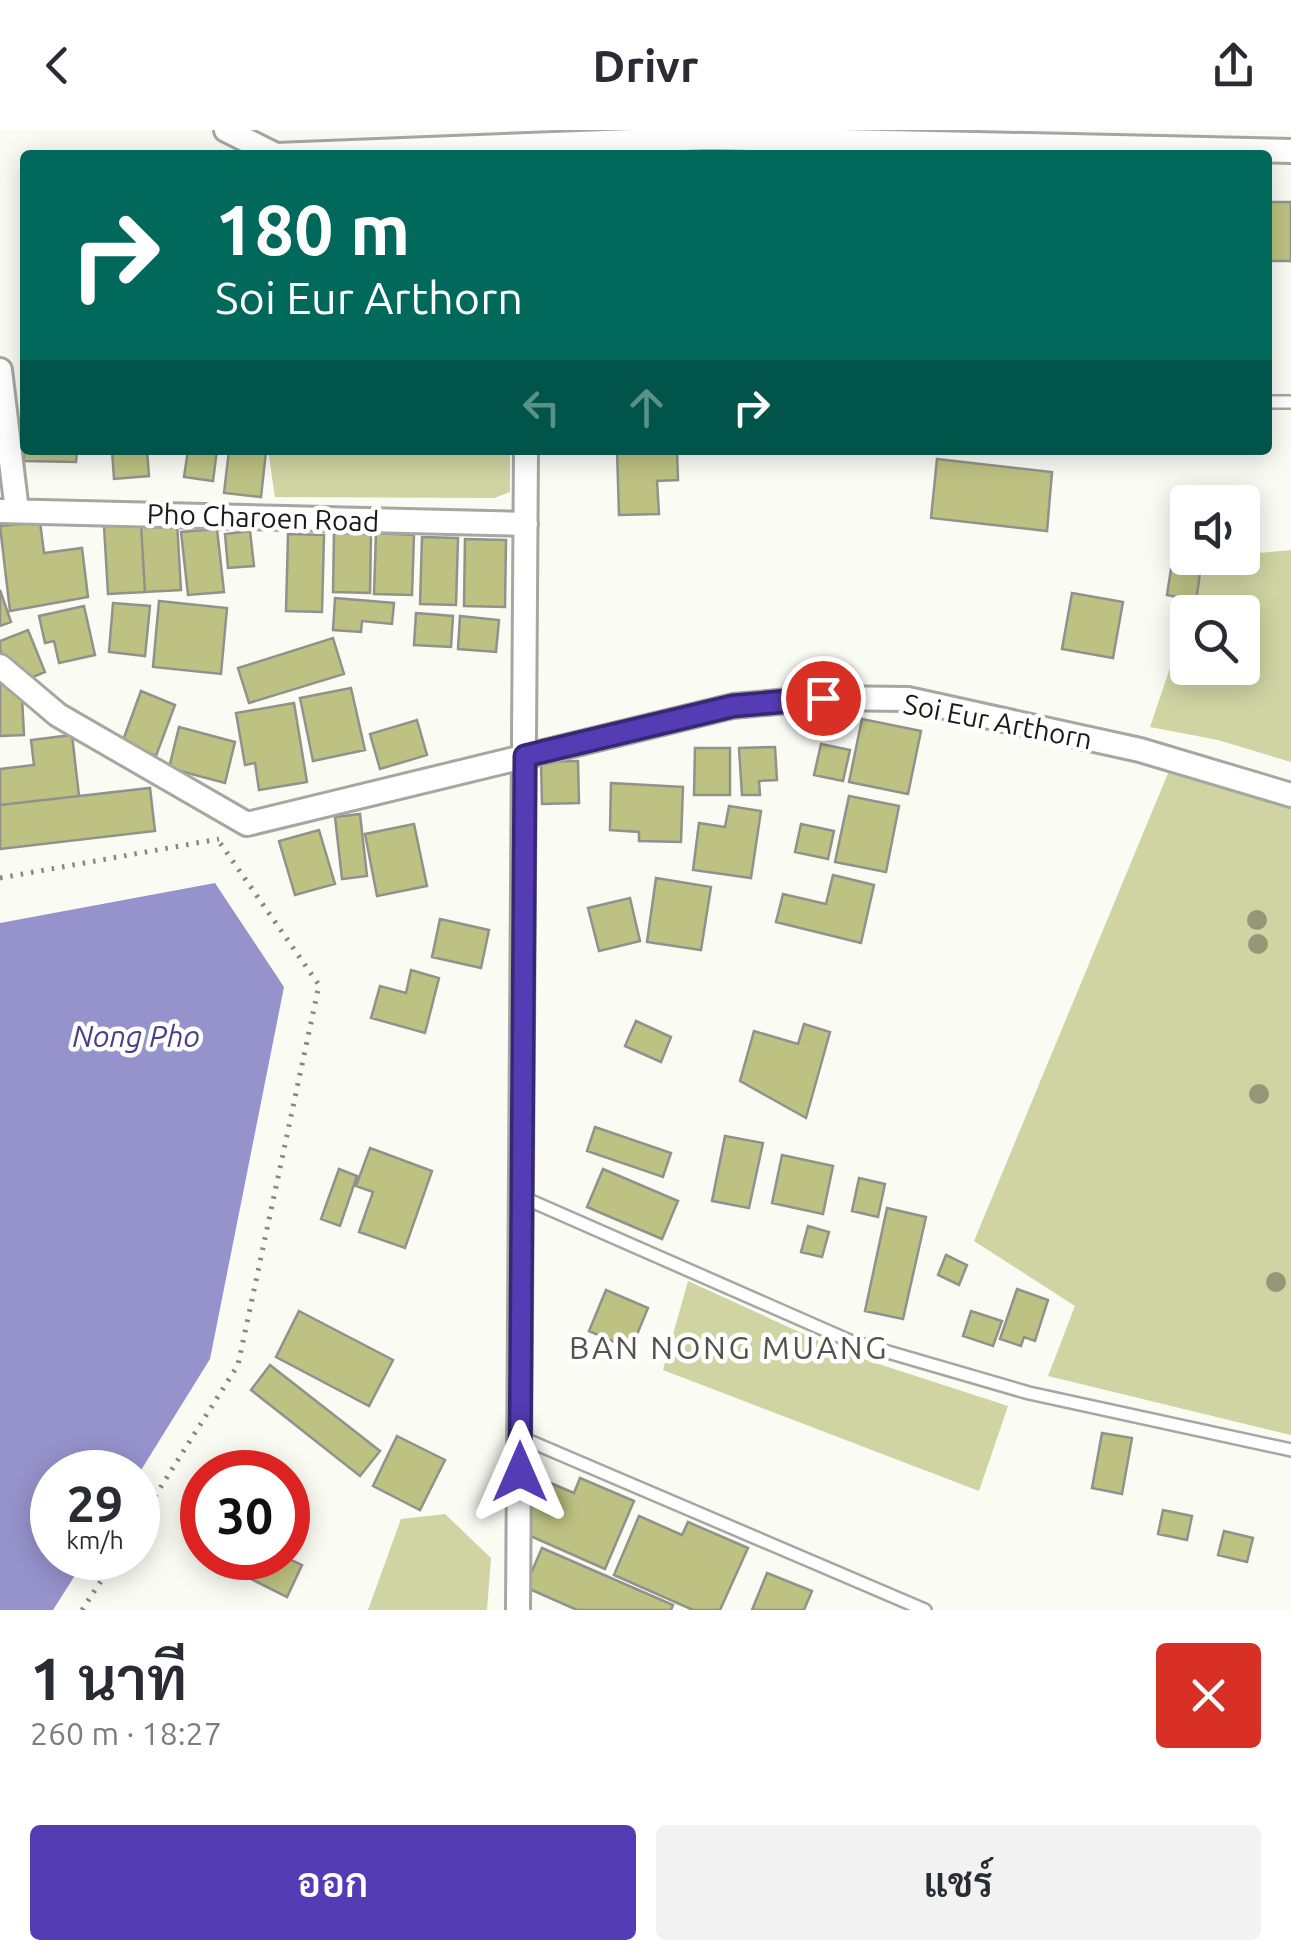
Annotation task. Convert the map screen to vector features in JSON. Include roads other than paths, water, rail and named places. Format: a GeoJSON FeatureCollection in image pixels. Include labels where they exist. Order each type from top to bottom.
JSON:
{"type":"FeatureCollection","features":[{"type":"Feature","properties":{"kind":"street"},"geometry":{"type":"LineString","coordinates":[[226,130],[266,150]]}},
{"type":"Feature","properties":{"kind":"street"},"geometry":{"type":"LineString","coordinates":[[380,150],[708,138],[1246,150]]}},
{"type":"Feature","properties":{"kind":"street"},"geometry":{"type":"LineString","coordinates":[[0,370],[8,511]]}},
{"type":"Feature","properties":{"kind":"street"},"geometry":{"type":"LineString","coordinates":[[518,1610],[526,455]]}},
{"type":"Feature","properties":{"kind":"street","name":"Pho Charoen Road"},"geometry":{"type":"LineString","coordinates":[[8,511],[526,524]]}},
{"type":"Feature","properties":{"kind":"street","name":"Soi Eur Arthorn"},"geometry":{"type":"LineString","coordinates":[[0,666],[58,715],[247,824],[733,706],[823,698],[908,700],[1140,750],[1291,795]]}},
{"type":"Feature","properties":{"kind":"lane"},"geometry":{"type":"LineString","coordinates":[[522,1197],[850,1341],[1029,1392],[1291,1450]]}},
{"type":"Feature","properties":{"kind":"lane"},"geometry":{"type":"LineString","coordinates":[[520,1437],[926,1610]]}},
{"type":"Feature","properties":{"kind":"water","name":"Nong Pho"},"geometry":{"type":"Polygon","coordinates":[[[215,883],[284,987],[210,1359],[154,1450],[30,1450],[30,1580],[72,1580],[53,1610],[0,1610],[0,923],[215,883]]]}},
{"type":"Feature","properties":{"kind":"district","name":"BAN NONG MUANG"},"geometry":{"type":"Point","coordinates":[729,1347]}}]}
